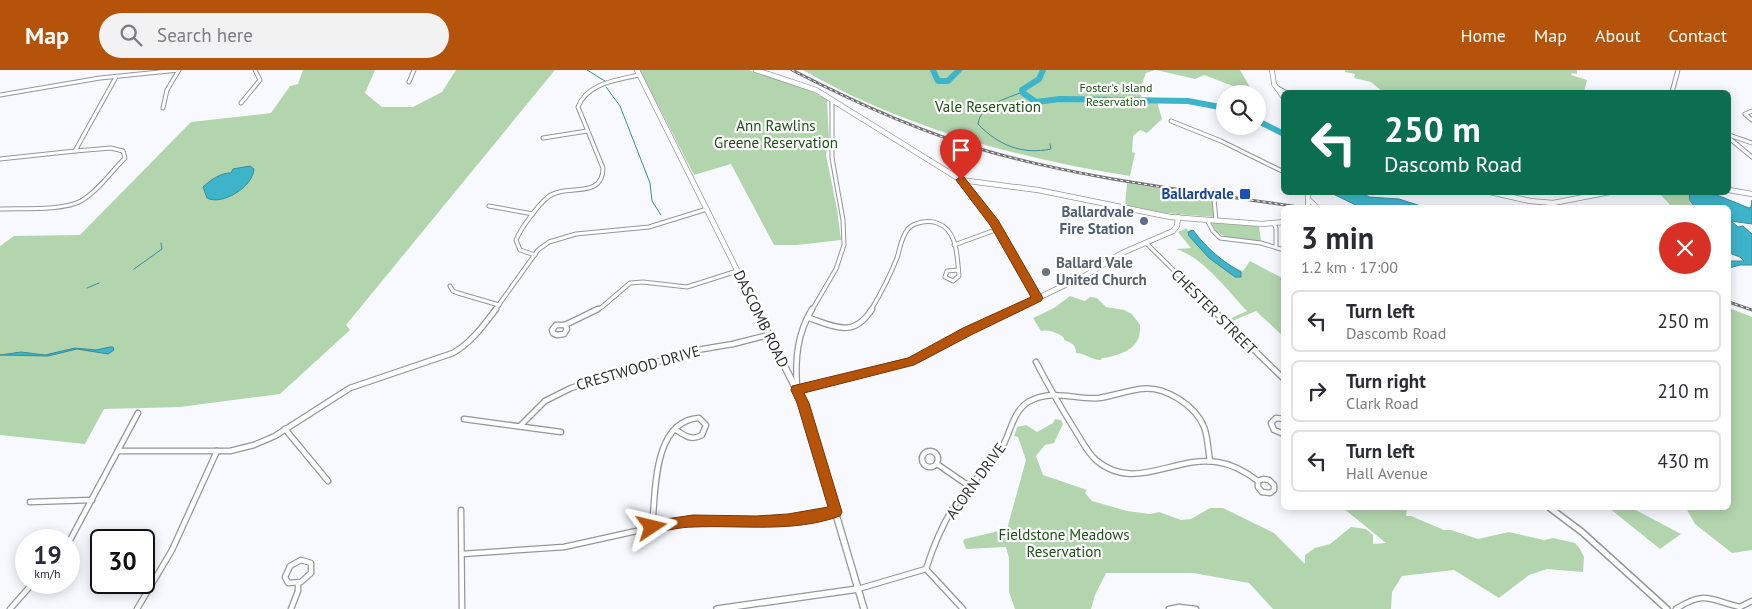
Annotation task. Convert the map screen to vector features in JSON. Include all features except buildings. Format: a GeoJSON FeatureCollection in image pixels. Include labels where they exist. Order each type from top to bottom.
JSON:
{"type":"FeatureCollection","features":[{"type":"Feature","properties":{"kind":"main road"},"geometry":{"type":"LineString","coordinates":[[756,70],[816,90],[961,180],[1038,190],[1178,218],[1274,224],[1281,223]]}},
{"type":"Feature","properties":{"kind":"main road","name":"DASCOMB ROAD"},"geometry":{"type":"LineString","coordinates":[[638,72],[708,209],[768,335],[803,403],[864,609]]}},
{"type":"Feature","properties":{"kind":"main road"},"geometry":{"type":"LineString","coordinates":[[1731,190],[1752,194]]}},
{"type":"Feature","properties":{"kind":"main road"},"geometry":{"type":"LineString","coordinates":[[1308,195],[1308,205]]}},
{"type":"Feature","properties":{"kind":"main road"},"geometry":{"type":"LineString","coordinates":[[1503,195],[1530,201],[1553,203],[1594,195]]}},
{"type":"Feature","properties":{"kind":"main road"},"geometry":{"type":"LineString","coordinates":[[797,390],[910,362],[967,332],[1088,274],[1120,254],[1173,231],[1177,226],[1178,218]]}},
{"type":"Feature","properties":{"kind":"main road"},"geometry":{"type":"LineString","coordinates":[[717,609],[858,590]]}},
{"type":"Feature","properties":{"kind":"street"},"geometry":{"type":"LineString","coordinates":[[0,95],[116,77],[179,70]]}},
{"type":"Feature","properties":{"kind":"street"},"geometry":{"type":"LineString","coordinates":[[163,108],[167,90],[179,70]]}},
{"type":"Feature","properties":{"kind":"street"},"geometry":{"type":"LineString","coordinates":[[241,103],[260,80],[256,70]]}},
{"type":"Feature","properties":{"kind":"street"},"geometry":{"type":"LineString","coordinates":[[409,82],[414,70]]}},
{"type":"Feature","properties":{"kind":"street"},"geometry":{"type":"LineString","coordinates":[[1272,70],[1276,87],[1281,94]]}},
{"type":"Feature","properties":{"kind":"street"},"geometry":{"type":"LineString","coordinates":[[1673,90],[1678,70]]}},
{"type":"Feature","properties":{"kind":"street"},"geometry":{"type":"LineString","coordinates":[[535,255],[520,250],[516,240],[520,231],[544,200],[553,194],[592,187],[601,181],[604,173],[578,107],[585,95],[600,86],[638,72]]}},
{"type":"Feature","properties":{"kind":"street"},"geometry":{"type":"LineString","coordinates":[[75,150],[116,77]]}},
{"type":"Feature","properties":{"kind":"street"},"geometry":{"type":"LineString","coordinates":[[1276,87],[1281,90]]}},
{"type":"Feature","properties":{"kind":"street"},"geometry":{"type":"LineString","coordinates":[[797,390],[796,348],[800,332],[837,267],[845,240],[831,155],[832,101]]}},
{"type":"Feature","properties":{"kind":"street"},"geometry":{"type":"LineString","coordinates":[[1752,111],[1746,114],[1752,120]]}},
{"type":"Feature","properties":{"kind":"street"},"geometry":{"type":"LineString","coordinates":[[1171,121],[1217,139],[1281,171]]}},
{"type":"Feature","properties":{"kind":"street"},"geometry":{"type":"LineString","coordinates":[[543,138],[587,131]]}},
{"type":"Feature","properties":{"kind":"street"},"geometry":{"type":"LineString","coordinates":[[1731,137],[1752,143]]}},
{"type":"Feature","properties":{"kind":"street"},"geometry":{"type":"LineString","coordinates":[[1731,138],[1752,158]]}},
{"type":"Feature","properties":{"kind":"street"},"geometry":{"type":"LineString","coordinates":[[0,159],[75,150],[115,148],[123,151],[125,158],[91,194],[78,202],[62,206],[0,209]]}},
{"type":"Feature","properties":{"kind":"street"},"geometry":{"type":"LineString","coordinates":[[961,180],[998,229],[1037,298]]}},
{"type":"Feature","properties":{"kind":"street"},"geometry":{"type":"LineString","coordinates":[[1214,199],[1216,220]]}},
{"type":"Feature","properties":{"kind":"street"},"geometry":{"type":"LineString","coordinates":[[1308,199],[1315,205]]}},
{"type":"Feature","properties":{"kind":"street"},"geometry":{"type":"LineString","coordinates":[[489,206],[533,214]]}},
{"type":"Feature","properties":{"kind":"street"},"geometry":{"type":"LineString","coordinates":[[118,451],[230,451],[254,445],[285,429],[350,388],[453,354],[475,337],[542,246],[559,238],[648,227],[708,209]]}},
{"type":"Feature","properties":{"kind":"street"},"geometry":{"type":"LineString","coordinates":[[1207,220],[1213,232],[1220,238],[1281,249]]}},
{"type":"Feature","properties":{"kind":"street"},"geometry":{"type":"LineString","coordinates":[[808,318],[845,328],[863,322],[892,269],[906,232],[914,225],[926,222],[942,225],[951,232],[958,270]]}},
{"type":"Feature","properties":{"kind":"street"},"geometry":{"type":"LineString","coordinates":[[1274,224],[1276,229],[1276,247]]}},
{"type":"Feature","properties":{"kind":"street"},"geometry":{"type":"LineString","coordinates":[[954,245],[998,229]]}},
{"type":"Feature","properties":{"kind":"street","name":"CHESTER STREET"},"geometry":{"type":"LineString","coordinates":[[1146,243],[1281,376]]}},
{"type":"Feature","properties":{"kind":"street"},"geometry":{"type":"LineString","coordinates":[[565,325],[602,308],[621,289],[630,283],[643,282],[687,286],[737,271]]}},
{"type":"Feature","properties":{"kind":"street"},"geometry":{"type":"LineString","coordinates":[[450,286],[458,293],[499,305]]}},
{"type":"Feature","properties":{"kind":"street","name":"CRESTWOOD DRIVE"},"geometry":{"type":"LineString","coordinates":[[520,426],[545,401],[571,388],[698,350],[768,335]]}},
{"type":"Feature","properties":{"kind":"street"},"geometry":{"type":"LineString","coordinates":[[1036,362],[1052,394],[1088,451],[1098,461],[1116,472],[1142,475],[1210,460],[1234,467],[1258,480]]}},
{"type":"Feature","properties":{"kind":"street","name":"ACORN DRIVE"},"geometry":{"type":"LineString","coordinates":[[926,569],[938,537],[956,503],[1000,451],[1018,413],[1033,399],[1052,394],[1098,398],[1142,388],[1168,393],[1184,402],[1200,419],[1205,430],[1210,460]]}},
{"type":"Feature","properties":{"kind":"street"},"geometry":{"type":"LineString","coordinates":[[76,529],[138,413]]}},
{"type":"Feature","properties":{"kind":"street"},"geometry":{"type":"LineString","coordinates":[[652,527],[660,450],[666,440],[676,430],[691,418],[699,418],[706,425],[702,435],[694,439],[676,430]]}},
{"type":"Feature","properties":{"kind":"street"},"geometry":{"type":"LineString","coordinates":[[1281,419],[1276,418],[1271,423],[1274,430],[1281,433]]}},
{"type":"Feature","properties":{"kind":"street"},"geometry":{"type":"LineString","coordinates":[[464,419],[561,432]]}},
{"type":"Feature","properties":{"kind":"street"},"geometry":{"type":"LineString","coordinates":[[285,429],[328,481]]}},
{"type":"Feature","properties":{"kind":"street"},"geometry":{"type":"LineString","coordinates":[[137,609],[172,550],[218,451]]}},
{"type":"Feature","properties":{"kind":"street"},"geometry":{"type":"LineString","coordinates":[[937,464],[970,486]]}},
{"type":"Feature","properties":{"kind":"street"},"geometry":{"type":"LineString","coordinates":[[30,502],[92,500]]}},
{"type":"Feature","properties":{"kind":"street"},"geometry":{"type":"LineString","coordinates":[[461,510],[462,609]]}},
{"type":"Feature","properties":{"kind":"street"},"geometry":{"type":"LineString","coordinates":[[1553,510],[1582,532],[1667,609]]}},
{"type":"Feature","properties":{"kind":"street"},"geometry":{"type":"LineString","coordinates":[[462,554],[484,550],[530,550],[564,547],[652,527],[693,521],[757,522],[788,520],[835,512]]}},
{"type":"Feature","properties":{"kind":"street"},"geometry":{"type":"LineString","coordinates":[[307,560],[312,565],[311,573],[307,578],[298,583],[288,583],[285,577],[286,573],[295,562],[307,560]]}},
{"type":"Feature","properties":{"kind":"street"},"geometry":{"type":"LineString","coordinates":[[858,590],[926,569],[963,609]]}},
{"type":"Feature","properties":{"kind":"street"},"geometry":{"type":"LineString","coordinates":[[292,609],[298,591],[298,583]]}},
{"type":"Feature","properties":{"kind":"street"},"geometry":{"type":"LineString","coordinates":[[10,609],[23,594]]}},
{"type":"Feature","properties":{"kind":"street"},"geometry":{"type":"LineString","coordinates":[[1676,609],[1689,600],[1703,595],[1740,607],[1752,601]]}},
{"type":"Feature","properties":{"kind":"street"},"geometry":{"type":"LineString","coordinates":[[1168,609],[1180,607],[1196,609]]}},
{"type":"Feature","properties":{"kind":"green space"},"geometry":{"type":"Polygon","coordinates":[[[303,70],[375,70],[365,93],[382,107],[413,107],[442,92],[456,70],[555,70],[346,325],[350,330],[280,394],[180,407],[104,409],[85,444],[0,435],[0,246],[14,236],[80,235],[191,122],[271,113],[290,86],[298,84],[303,70]]]}},
{"type":"Feature","properties":{"kind":"green space","name":"Ann Rawlins Greene Reservation"},"geometry":{"type":"Polygon","coordinates":[[[640,70],[749,70],[810,90],[827,100],[829,141],[826,155],[841,240],[797,245],[774,245],[731,164],[694,175],[640,70]]]}},
{"type":"Feature","properties":{"kind":"green space","name":"Vale Reservation"},"geometry":{"type":"Polygon","coordinates":[[[803,70],[1155,70],[1146,73],[1140,89],[1142,101],[1157,102],[1162,119],[1147,133],[1140,130],[1133,136],[1132,152],[1135,153],[1130,176],[1046,160],[962,138],[880,108],[803,70]]]}},
{"type":"Feature","properties":{"kind":"green space","name":"Foster's Island Reservation"},"geometry":{"type":"Polygon","coordinates":[[[1156,70],[1240,70],[1249,85],[1230,85],[1204,75],[1195,79],[1156,70]]]}},
{"type":"Feature","properties":{"kind":"green space"},"geometry":{"type":"Polygon","coordinates":[[[1345,70],[1577,70],[1577,74],[1572,73],[1571,75],[1587,80],[1584,90],[1381,90],[1371,82],[1354,78],[1355,74],[1345,72],[1345,70]]]}},
{"type":"Feature","properties":{"kind":"green space"},"geometry":{"type":"Polygon","coordinates":[[[1127,183],[1212,197],[1214,217],[1165,213],[1125,205],[1127,183]]]}},
{"type":"Feature","properties":{"kind":"green space"},"geometry":{"type":"Polygon","coordinates":[[[1661,195],[1689,195],[1690,203],[1694,205],[1670,205],[1661,195]]]}},
{"type":"Feature","properties":{"kind":"green space"},"geometry":{"type":"Polygon","coordinates":[[[1212,222],[1259,226],[1261,241],[1225,236],[1219,233],[1212,222]]]}},
{"type":"Feature","properties":{"kind":"green space"},"geometry":{"type":"Polygon","coordinates":[[[1187,228],[1188,231],[1191,229],[1221,259],[1235,268],[1243,271],[1250,261],[1281,277],[1281,334],[1256,311],[1230,322],[1227,320],[1247,311],[1196,259],[1176,249],[1191,248],[1178,232],[1187,228]]]}},
{"type":"Feature","properties":{"kind":"green space"},"geometry":{"type":"Polygon","coordinates":[[[1070,296],[1085,301],[1090,297],[1097,298],[1106,307],[1124,310],[1132,314],[1140,325],[1137,341],[1131,348],[1121,353],[1098,360],[1076,353],[1074,346],[1059,335],[1050,331],[1041,331],[1033,318],[1054,308],[1070,296]]]}},
{"type":"Feature","properties":{"kind":"green space"},"geometry":{"type":"Polygon","coordinates":[[[1731,309],[1752,317],[1752,550],[1732,553],[1695,524],[1687,510],[1731,510],[1731,309]]]}},
{"type":"Feature","properties":{"kind":"green space","name":"Fieldstone Meadows Reservation"},"geometry":{"type":"Polygon","coordinates":[[[1055,419],[1061,420],[1063,424],[1054,443],[1045,445],[1036,456],[1043,475],[1087,490],[1085,493],[1092,501],[1127,511],[1150,514],[1159,512],[1181,520],[1191,519],[1210,508],[1223,508],[1274,533],[1305,564],[1305,555],[1315,548],[1330,544],[1351,527],[1366,529],[1373,535],[1373,544],[1386,543],[1345,510],[1407,510],[1406,516],[1411,516],[1444,530],[1451,530],[1478,539],[1509,532],[1544,540],[1553,538],[1575,543],[1584,557],[1583,572],[1547,569],[1529,575],[1499,598],[1454,570],[1402,576],[1392,592],[1391,609],[1273,609],[1249,583],[1193,573],[1106,573],[1095,595],[1091,609],[1015,609],[1009,592],[1009,558],[1006,547],[966,549],[963,541],[1007,529],[1026,460],[1018,437],[1014,436],[1017,427],[1026,425],[1037,432],[1053,423],[1055,419]]]}},
{"type":"Feature","properties":{"kind":"green space"},"geometry":{"type":"Polygon","coordinates":[[[1611,510],[1636,510],[1681,534],[1660,549],[1611,510]]]}},
{"type":"Feature","properties":{"kind":"water"},"geometry":{"type":"Polygon","coordinates":[[[250,166],[254,169],[252,176],[243,188],[221,199],[213,200],[207,198],[203,187],[209,182],[220,175],[231,173],[233,169],[250,166]]]}},
{"type":"Feature","properties":{"kind":"water"},"geometry":{"type":"Polygon","coordinates":[[[1335,195],[1366,195],[1369,197],[1399,199],[1418,205],[1356,205],[1335,195]]]}},
{"type":"Feature","properties":{"kind":"water"},"geometry":{"type":"Polygon","coordinates":[[[1689,195],[1717,195],[1749,208],[1751,207],[1752,200],[1752,224],[1731,221],[1731,205],[1693,205],[1690,201],[1689,195]]]}},
{"type":"Feature","properties":{"kind":"water"},"geometry":{"type":"Polygon","coordinates":[[[1731,221],[1738,227],[1743,226],[1752,234],[1752,265],[1731,267],[1731,261],[1744,261],[1740,257],[1731,254],[1731,221]]]}},
{"type":"Feature","properties":{"kind":"water"},"geometry":{"type":"Polygon","coordinates":[[[1193,230],[1215,254],[1241,272],[1241,277],[1235,277],[1209,258],[1189,236],[1188,232],[1193,230]]]}},
{"type":"Feature","properties":{"kind":"water"},"geometry":{"type":"Polygon","coordinates":[[[113,347],[114,350],[108,354],[77,349],[48,356],[0,355],[21,352],[45,355],[75,348],[96,350],[113,347]]]}},
{"type":"Feature","properties":{"kind":"waterway"},"geometry":{"type":"LineString","coordinates":[[587,70],[605,81]]}},
{"type":"Feature","properties":{"kind":"waterway"},"geometry":{"type":"LineString","coordinates":[[933,70],[938,81],[948,81],[959,70]]}},
{"type":"Feature","properties":{"kind":"waterway"},"geometry":{"type":"LineString","coordinates":[[1043,70],[1039,79],[1022,90],[1023,93],[1036,102],[1060,99],[1188,101],[1216,106]]}},
{"type":"Feature","properties":{"kind":"waterway"},"geometry":{"type":"LineString","coordinates":[[606,87],[620,106],[650,183],[652,201],[661,215]]}},
{"type":"Feature","properties":{"kind":"waterway"},"geometry":{"type":"LineString","coordinates":[[1022,92],[989,107],[983,112],[978,124],[994,138],[1011,147],[1040,151],[1051,149],[1050,144]]}},
{"type":"Feature","properties":{"kind":"waterway"},"geometry":{"type":"LineString","coordinates":[[1266,125],[1281,132]]}},
{"type":"Feature","properties":{"kind":"waterway"},"geometry":{"type":"LineString","coordinates":[[134,269],[162,249],[161,243]]}},
{"type":"Feature","properties":{"kind":"waterway"},"geometry":{"type":"LineString","coordinates":[[87,288],[99,283]]}},
{"type":"Feature","properties":{"kind":"railway"},"geometry":{"type":"LineString","coordinates":[[792,70],[884,114],[932,133],[1020,160],[1101,177],[1284,205]]}},
{"type":"Feature","properties":{"kind":"railway"},"geometry":{"type":"LineString","coordinates":[[1731,303],[1752,310]]}},
{"type":"Feature","properties":{"kind":"place","name":"Ballardvale"},"geometry":{"type":"Point","coordinates":[1245,194]}},
{"type":"Feature","properties":{"kind":"place","name":"Ballardvale Fire Station"},"geometry":{"type":"Point","coordinates":[1144,221]}},
{"type":"Feature","properties":{"kind":"place","name":"Ballard Vale United Church"},"geometry":{"type":"Point","coordinates":[1046,272]}},
{"type":"Feature","properties":{"kind":"route"},"geometry":{"type":"LineString","coordinates":[[652,527],[693,521],[757,522],[788,520],[835,512],[803,403],[797,390],[918,359],[967,332],[1037,298],[1029,287],[994,222],[961,180]]}}]}
